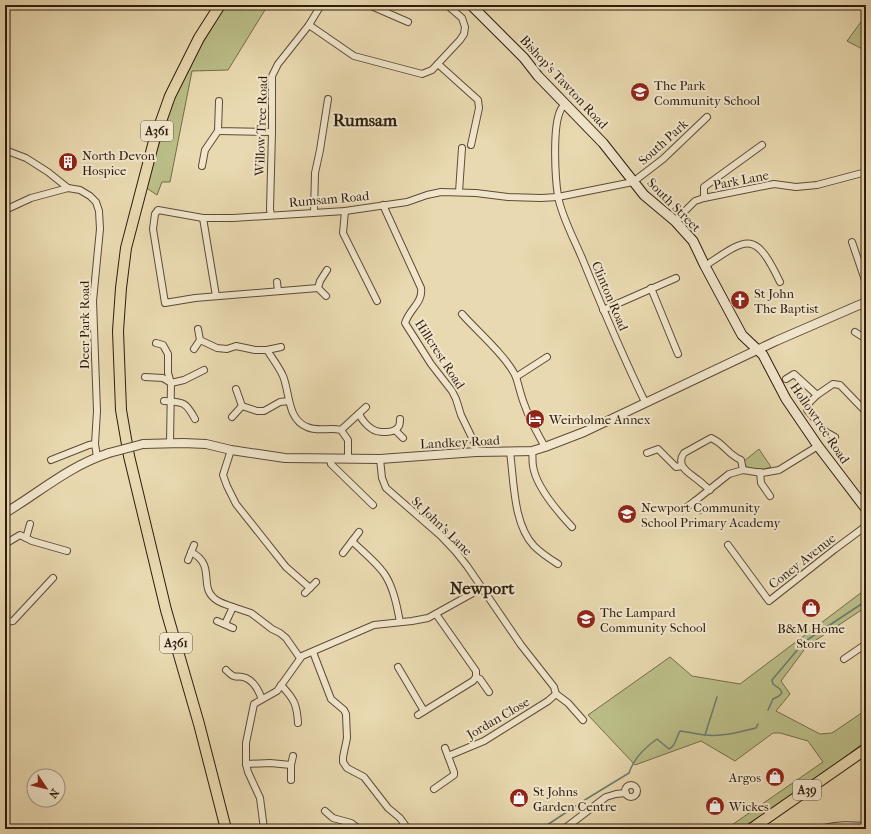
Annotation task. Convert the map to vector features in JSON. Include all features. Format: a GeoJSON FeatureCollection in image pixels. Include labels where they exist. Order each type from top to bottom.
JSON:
{"type":"FeatureCollection","features":[{"type":"Feature","properties":{"kind":"main road","name":"A361"},"geometry":{"type":"LineString","coordinates":[[220,5],[198,38],[170,96],[154,141],[126,248],[118,331],[121,410],[129,456],[164,602],[199,724],[226,829]]}},
{"type":"Feature","properties":{"kind":"main road","name":"Bishop's Tawton Road"},"geometry":{"type":"LineString","coordinates":[[471,5],[524,58],[538,76],[604,143],[633,182]]}},
{"type":"Feature","properties":{"kind":"main road","name":"South Street"},"geometry":{"type":"LineString","coordinates":[[633,182],[644,195],[675,221],[693,241],[742,335],[757,349]]}},
{"type":"Feature","properties":{"kind":"main road","name":"Hollowtree Road"},"geometry":{"type":"LineString","coordinates":[[757,349],[763,355],[786,399],[818,446],[866,509]]}},
{"type":"Feature","properties":{"kind":"main road","name":"A39"},"geometry":{"type":"LineString","coordinates":[[751,829],[866,749]]}},
{"type":"Feature","properties":{"kind":"street","name":"Willow Tree Road"},"geometry":{"type":"LineString","coordinates":[[271,215],[272,76],[278,64],[309,25],[321,5]]}},
{"type":"Feature","properties":{"kind":"street"},"geometry":{"type":"LineString","coordinates":[[369,5],[408,22]]}},
{"type":"Feature","properties":{"kind":"street"},"geometry":{"type":"LineString","coordinates":[[309,25],[354,56],[420,74],[430,71],[438,64],[460,40],[465,30],[462,18],[447,5]]}},
{"type":"Feature","properties":{"kind":"street"},"geometry":{"type":"LineString","coordinates":[[438,64],[478,100],[479,108],[471,145]]}},
{"type":"Feature","properties":{"kind":"street"},"geometry":{"type":"LineString","coordinates":[[314,212],[315,173],[328,99]]}},
{"type":"Feature","properties":{"kind":"street"},"geometry":{"type":"LineString","coordinates":[[202,166],[205,150],[221,131],[219,101]]}},
{"type":"Feature","properties":{"kind":"street","name":"Clinton Road"},"geometry":{"type":"LineString","coordinates":[[565,104],[558,114],[557,125],[556,152],[558,197],[567,224],[603,310],[646,402]]}},
{"type":"Feature","properties":{"kind":"street","name":"South Park"},"geometry":{"type":"LineString","coordinates":[[633,182],[664,159],[707,117]]}},
{"type":"Feature","properties":{"kind":"street"},"geometry":{"type":"LineString","coordinates":[[221,131],[272,132]]}},
{"type":"Feature","properties":{"kind":"street"},"geometry":{"type":"LineString","coordinates":[[704,198],[704,187],[762,145]]}},
{"type":"Feature","properties":{"kind":"street"},"geometry":{"type":"LineString","coordinates":[[459,192],[462,148]]}},
{"type":"Feature","properties":{"kind":"street"},"geometry":{"type":"LineString","coordinates":[[5,150],[26,158],[48,172],[68,188]]}},
{"type":"Feature","properties":{"kind":"street","name":"Park Lane"},"geometry":{"type":"LineString","coordinates":[[675,221],[695,201],[704,198],[774,184],[796,187],[817,184],[866,172]]}},
{"type":"Feature","properties":{"kind":"street","name":"Rumsam Road"},"geometry":{"type":"LineString","coordinates":[[216,296],[188,298],[165,303],[153,229],[155,214],[158,210],[203,218],[233,218],[344,211],[407,202],[426,195],[441,192],[459,192],[523,198],[558,197],[633,182]]}},
{"type":"Feature","properties":{"kind":"street"},"geometry":{"type":"LineString","coordinates":[[5,210],[31,198],[68,188]]}},
{"type":"Feature","properties":{"kind":"street","name":"Deer Park Road"},"geometry":{"type":"LineString","coordinates":[[68,188],[78,189],[90,196],[96,202],[100,213],[100,229],[93,301],[97,412],[95,444],[97,457]]}},
{"type":"Feature","properties":{"kind":"street","name":"Hillcrest Road"},"geometry":{"type":"LineString","coordinates":[[383,205],[421,288],[422,295],[420,300],[407,317],[405,323],[431,364],[452,391],[461,415],[476,444],[476,452]]}},
{"type":"Feature","properties":{"kind":"street"},"geometry":{"type":"LineString","coordinates":[[344,211],[343,232],[375,290],[377,301]]}},
{"type":"Feature","properties":{"kind":"street"},"geometry":{"type":"LineString","coordinates":[[203,218],[216,296],[318,288],[326,296]]}},
{"type":"Feature","properties":{"kind":"street"},"geometry":{"type":"LineString","coordinates":[[852,242],[866,283]]}},
{"type":"Feature","properties":{"kind":"street"},"geometry":{"type":"LineString","coordinates":[[705,266],[742,244],[751,243],[757,245],[761,249],[780,282]]}},
{"type":"Feature","properties":{"kind":"street"},"geometry":{"type":"LineString","coordinates":[[318,288],[320,281],[327,270]]}},
{"type":"Feature","properties":{"kind":"street"},"geometry":{"type":"LineString","coordinates":[[603,310],[676,278]]}},
{"type":"Feature","properties":{"kind":"street"},"geometry":{"type":"LineString","coordinates":[[277,282],[278,291]]}},
{"type":"Feature","properties":{"kind":"street"},"geometry":{"type":"LineString","coordinates":[[651,288],[678,354]]}},
{"type":"Feature","properties":{"kind":"street","name":"Landkey Road"},"geometry":{"type":"LineString","coordinates":[[97,457],[143,444],[184,442],[206,444],[231,450],[286,458],[380,459],[476,452],[532,451],[598,425],[757,349],[866,302]]}},
{"type":"Feature","properties":{"kind":"street"},"geometry":{"type":"LineString","coordinates":[[462,314],[503,358],[516,377],[525,408],[545,447]]}},
{"type":"Feature","properties":{"kind":"street"},"geometry":{"type":"LineString","coordinates":[[194,349],[200,340],[198,329]]}},
{"type":"Feature","properties":{"kind":"street"},"geometry":{"type":"LineString","coordinates":[[855,332],[866,339]]}},
{"type":"Feature","properties":{"kind":"street"},"geometry":{"type":"LineString","coordinates":[[200,340],[217,348],[227,349],[236,346],[255,350],[267,350],[281,347]]}},
{"type":"Feature","properties":{"kind":"street"},"geometry":{"type":"LineString","coordinates":[[156,343],[163,344],[168,354],[168,372],[171,383],[172,402],[170,443]]}},
{"type":"Feature","properties":{"kind":"street"},"geometry":{"type":"LineString","coordinates":[[267,350],[282,374],[287,387],[293,413],[298,420],[307,427],[317,429],[336,428],[341,430],[348,440],[348,459]]}},
{"type":"Feature","properties":{"kind":"street"},"geometry":{"type":"LineString","coordinates":[[516,377],[548,357]]}},
{"type":"Feature","properties":{"kind":"street"},"geometry":{"type":"LineString","coordinates":[[145,377],[163,378],[171,383],[184,380],[204,370]]}},
{"type":"Feature","properties":{"kind":"street"},"geometry":{"type":"LineString","coordinates":[[786,378],[794,374],[817,395]]}},
{"type":"Feature","properties":{"kind":"street"},"geometry":{"type":"LineString","coordinates":[[835,437],[826,432],[807,410],[809,402],[817,395],[833,384],[840,385],[866,412]]}},
{"type":"Feature","properties":{"kind":"street"},"geometry":{"type":"LineString","coordinates":[[236,390],[242,406]]}},
{"type":"Feature","properties":{"kind":"street"},"geometry":{"type":"LineString","coordinates":[[164,401],[188,406],[195,419]]}},
{"type":"Feature","properties":{"kind":"street"},"geometry":{"type":"LineString","coordinates":[[242,406],[258,411],[264,411],[280,402],[289,401]]}},
{"type":"Feature","properties":{"kind":"street"},"geometry":{"type":"LineString","coordinates":[[232,417],[242,406]]}},
{"type":"Feature","properties":{"kind":"street"},"geometry":{"type":"LineString","coordinates":[[341,430],[366,407]]}},
{"type":"Feature","properties":{"kind":"street"},"geometry":{"type":"LineString","coordinates":[[359,414],[364,422],[373,430],[382,432],[395,430],[399,427],[400,419]]}},
{"type":"Feature","properties":{"kind":"street"},"geometry":{"type":"LineString","coordinates":[[395,430],[403,438]]}},
{"type":"Feature","properties":{"kind":"street"},"geometry":{"type":"LineString","coordinates":[[710,490],[687,472],[682,466],[681,461],[684,453],[711,438],[720,442],[728,453],[741,460],[743,470]]}},
{"type":"Feature","properties":{"kind":"street"},"geometry":{"type":"LineString","coordinates":[[50,460],[88,445],[95,444]]}},
{"type":"Feature","properties":{"kind":"street"},"geometry":{"type":"LineString","coordinates":[[683,510],[710,490],[728,474],[743,470],[760,472],[779,470],[818,446]]}},
{"type":"Feature","properties":{"kind":"street"},"geometry":{"type":"LineString","coordinates":[[647,453],[658,449],[676,467],[682,466]]}},
{"type":"Feature","properties":{"kind":"street"},"geometry":{"type":"LineString","coordinates":[[231,450],[223,475],[236,504],[286,567],[310,588]]}},
{"type":"Feature","properties":{"kind":"street"},"geometry":{"type":"LineString","coordinates":[[532,451],[533,467],[537,479],[558,512],[572,527]]}},
{"type":"Feature","properties":{"kind":"street"},"geometry":{"type":"LineString","coordinates":[[510,452],[518,513],[524,530],[533,545],[545,556],[558,564]]}},
{"type":"Feature","properties":{"kind":"street"},"geometry":{"type":"LineString","coordinates":[[5,513],[54,479],[97,457]]}},
{"type":"Feature","properties":{"kind":"street"},"geometry":{"type":"LineString","coordinates":[[330,458],[331,464],[373,506]]}},
{"type":"Feature","properties":{"kind":"street","name":"St John's Lane"},"geometry":{"type":"LineString","coordinates":[[380,459],[382,478],[386,488],[441,536],[467,566],[521,645],[554,687],[556,694],[568,703],[583,720]]}},
{"type":"Feature","properties":{"kind":"street"},"geometry":{"type":"LineString","coordinates":[[760,472],[761,483],[770,496]]}},
{"type":"Feature","properties":{"kind":"street"},"geometry":{"type":"LineString","coordinates":[[695,501],[700,510]]}},
{"type":"Feature","properties":{"kind":"street"},"geometry":{"type":"LineString","coordinates":[[26,538],[30,524]]}},
{"type":"Feature","properties":{"kind":"street","name":"Coney Avenue"},"geometry":{"type":"LineString","coordinates":[[728,545],[769,601],[866,526]]}},
{"type":"Feature","properties":{"kind":"street"},"geometry":{"type":"LineString","coordinates":[[343,553],[358,532]]}},
{"type":"Feature","properties":{"kind":"street"},"geometry":{"type":"LineString","coordinates":[[5,544],[20,535],[68,553]]}},
{"type":"Feature","properties":{"kind":"street"},"geometry":{"type":"LineString","coordinates":[[352,541],[383,571],[398,609],[400,622]]}},
{"type":"Feature","properties":{"kind":"street"},"geometry":{"type":"LineString","coordinates":[[188,560],[194,545]]}},
{"type":"Feature","properties":{"kind":"street"},"geometry":{"type":"LineString","coordinates":[[191,552],[201,558],[204,563],[206,568],[206,583],[209,592],[218,601],[251,613],[280,633],[286,638],[300,658]]}},
{"type":"Feature","properties":{"kind":"street"},"geometry":{"type":"LineString","coordinates":[[5,622],[13,621],[54,577]]}},
{"type":"Feature","properties":{"kind":"street"},"geometry":{"type":"LineString","coordinates":[[305,594],[316,582]]}},
{"type":"Feature","properties":{"kind":"street"},"geometry":{"type":"LineString","coordinates":[[264,829],[260,798],[246,764],[246,743],[254,704],[277,691],[300,658],[374,625],[428,618],[482,588]]}},
{"type":"Feature","properties":{"kind":"street"},"geometry":{"type":"LineString","coordinates":[[225,624],[233,607]]}},
{"type":"Feature","properties":{"kind":"street"},"geometry":{"type":"LineString","coordinates":[[418,715],[476,677],[476,671],[436,614]]}},
{"type":"Feature","properties":{"kind":"street"},"geometry":{"type":"LineString","coordinates":[[217,621],[233,628]]}},
{"type":"Feature","properties":{"kind":"street"},"geometry":{"type":"LineString","coordinates":[[844,659],[866,644]]}},
{"type":"Feature","properties":{"kind":"street"},"geometry":{"type":"LineString","coordinates":[[311,653],[331,699],[344,710],[346,714],[347,738],[343,762],[347,768],[364,777],[388,808],[404,822],[403,829]]}},
{"type":"Feature","properties":{"kind":"street"},"geometry":{"type":"LineString","coordinates":[[398,666],[424,711]]}},
{"type":"Feature","properties":{"kind":"street"},"geometry":{"type":"LineString","coordinates":[[226,670],[231,680],[245,678],[254,683],[262,699]]}},
{"type":"Feature","properties":{"kind":"street"},"geometry":{"type":"LineString","coordinates":[[476,677],[480,679],[489,692]]}},
{"type":"Feature","properties":{"kind":"street"},"geometry":{"type":"LineString","coordinates":[[281,685],[291,696],[298,710],[298,723]]}},
{"type":"Feature","properties":{"kind":"street","name":"Jordan Close"},"geometry":{"type":"LineString","coordinates":[[448,756],[484,741],[548,701],[556,694]]}},
{"type":"Feature","properties":{"kind":"street"},"geometry":{"type":"LineString","coordinates":[[434,790],[454,775],[444,748]]}},
{"type":"Feature","properties":{"kind":"street"},"geometry":{"type":"LineString","coordinates":[[291,780],[291,765],[293,756]]}},
{"type":"Feature","properties":{"kind":"street"},"geometry":{"type":"LineString","coordinates":[[246,764],[270,763],[291,765]]}},
{"type":"Feature","properties":{"kind":"street"},"geometry":{"type":"LineString","coordinates":[[564,829],[606,798],[626,793]]}},
{"type":"Feature","properties":{"kind":"street"},"geometry":{"type":"LineString","coordinates":[[325,811],[332,820],[351,823],[359,829]]}},
{"type":"Feature","properties":{"kind":"street"},"geometry":{"type":"LineString","coordinates":[[821,829],[829,826],[840,825],[866,826]]}},
{"type":"Feature","properties":{"kind":"green space"},"geometry":{"type":"Polygon","coordinates":[[[226,5],[268,5],[228,70],[192,71],[170,182],[162,182],[157,195],[145,187],[174,98],[194,57],[226,5]]]}},
{"type":"Feature","properties":{"kind":"green space"},"geometry":{"type":"Polygon","coordinates":[[[866,15],[866,51],[847,41],[866,15]]]}},
{"type":"Feature","properties":{"kind":"green space"},"geometry":{"type":"Polygon","coordinates":[[[759,449],[771,467],[761,470],[746,467],[743,462],[759,449]]]}},
{"type":"Feature","properties":{"kind":"green space"},"geometry":{"type":"Polygon","coordinates":[[[866,589],[866,607],[807,646],[781,681],[790,694],[776,711],[820,734],[832,733],[866,710],[866,741],[831,768],[741,829],[726,829],[823,762],[808,741],[780,733],[773,733],[735,761],[701,741],[635,765],[588,715],[670,657],[692,676],[740,684],[866,589]]]}},
{"type":"Feature","properties":{"kind":"waterway"},"geometry":{"type":"LineString","coordinates":[[768,710],[773,699],[782,693],[780,689],[773,684],[772,680],[804,642],[866,601]]}},
{"type":"Feature","properties":{"kind":"waterway"},"geometry":{"type":"LineString","coordinates":[[705,735],[717,697]]}},
{"type":"Feature","properties":{"kind":"waterway"},"geometry":{"type":"LineString","coordinates":[[541,829],[629,773],[640,754],[657,739],[669,749],[675,744],[680,731],[705,735],[731,734],[756,728],[758,724]]}},
{"type":"Feature","properties":{"kind":"place","name":"The Park Community School"},"geometry":{"type":"Point","coordinates":[640,92]}},
{"type":"Feature","properties":{"kind":"place","name":"North Devon Hospice"},"geometry":{"type":"Point","coordinates":[68,162]}},
{"type":"Feature","properties":{"kind":"place","name":"St John The Baptist"},"geometry":{"type":"Point","coordinates":[740,300]}},
{"type":"Feature","properties":{"kind":"place","name":"Weirholme Annex"},"geometry":{"type":"Point","coordinates":[535,419]}},
{"type":"Feature","properties":{"kind":"place","name":"Newport Community School Primary Academy"},"geometry":{"type":"Point","coordinates":[627,514]}},
{"type":"Feature","properties":{"kind":"place","name":"B&M Home Store"},"geometry":{"type":"Point","coordinates":[811,608]}},
{"type":"Feature","properties":{"kind":"place","name":"The Lampard Community School"},"geometry":{"type":"Point","coordinates":[586,619]}},
{"type":"Feature","properties":{"kind":"place","name":"Argos"},"geometry":{"type":"Point","coordinates":[775,777]}},
{"type":"Feature","properties":{"kind":"place","name":"St Johns Garden Centre"},"geometry":{"type":"Point","coordinates":[519,798]}},
{"type":"Feature","properties":{"kind":"place","name":"Wickes"},"geometry":{"type":"Point","coordinates":[715,806]}},
{"type":"Feature","properties":{"kind":"district","name":"Rumsam"},"geometry":{"type":"Point","coordinates":[365,120]}},
{"type":"Feature","properties":{"kind":"district","name":"Newport"},"geometry":{"type":"Point","coordinates":[482,588]}}]}
